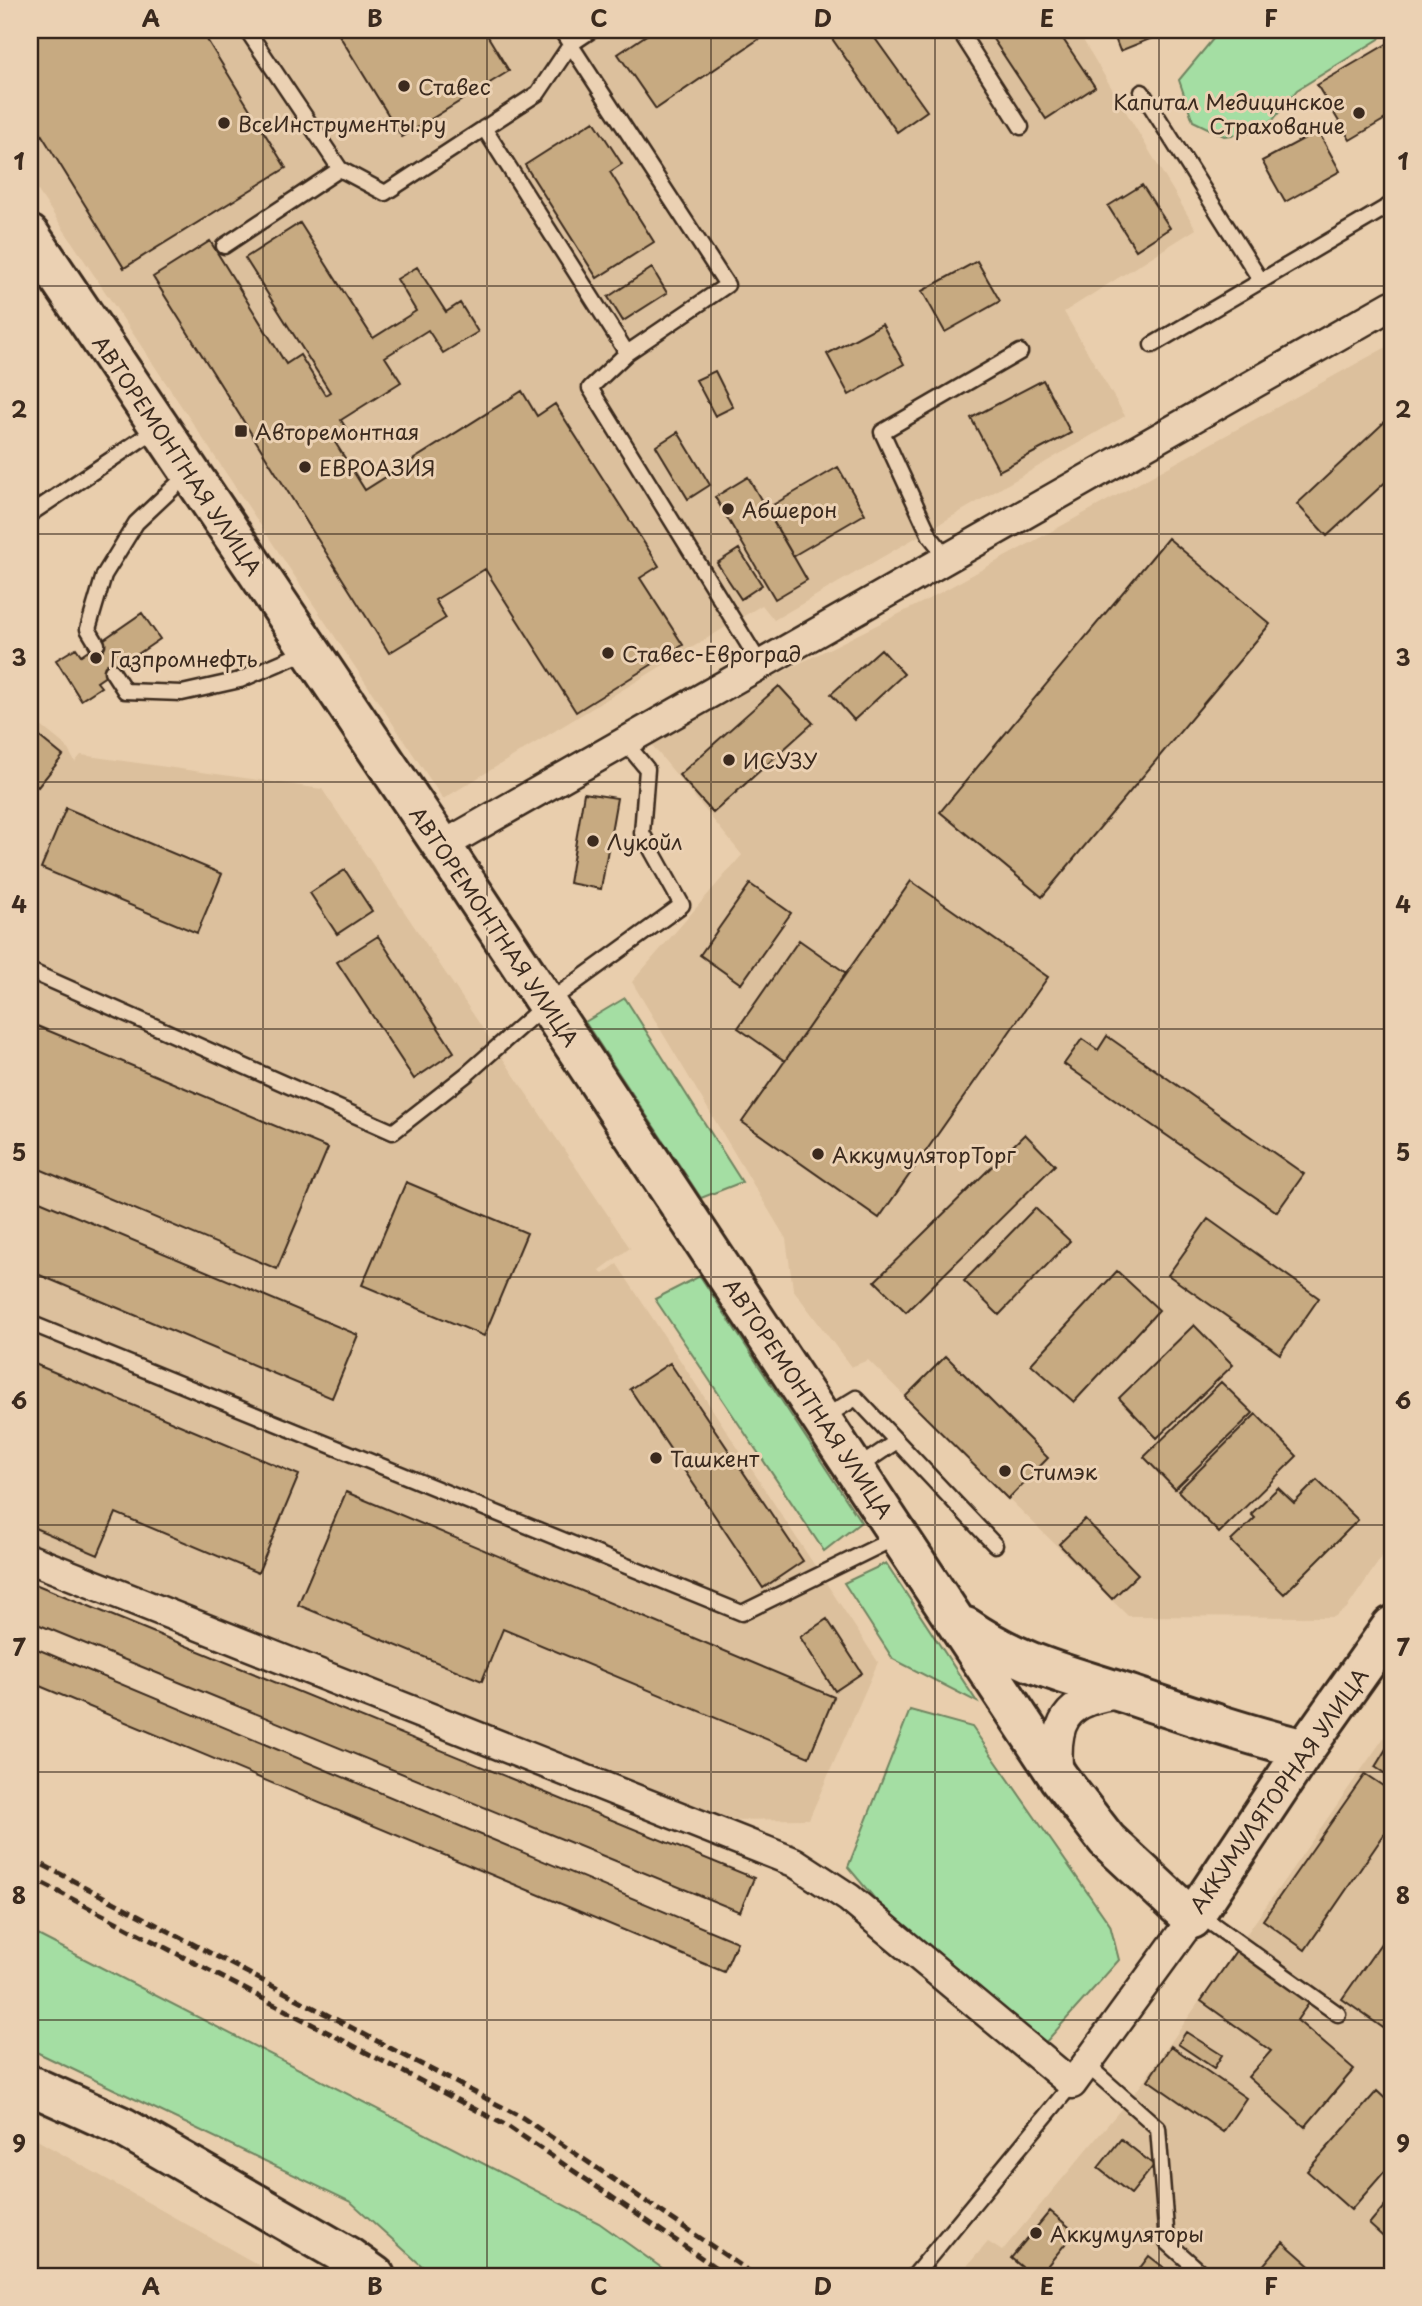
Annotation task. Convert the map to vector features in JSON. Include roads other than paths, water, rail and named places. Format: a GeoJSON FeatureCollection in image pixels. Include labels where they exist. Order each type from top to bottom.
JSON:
{"type":"FeatureCollection","features":[{"type":"Feature","properties":{"kind":"street","name":"АВТОРЕМОНТНАЯ УЛИЦА"},"geometry":{"type":"LineString","coordinates":[[30,235],[547,1003],[955,1619]]}},
{"type":"Feature","properties":{"kind":"street"},"geometry":{"type":"LineString","coordinates":[[442,846],[1392,305]]}},
{"type":"Feature","properties":{"kind":"street"},"geometry":{"type":"LineString","coordinates":[[30,1559],[794,1862],[849,1898],[1080,2075],[1194,1916]]}},
{"type":"Feature","properties":{"kind":"street"},"geometry":{"type":"LineString","coordinates":[[955,1619],[1008,1653],[1037,1666],[1124,1693],[1230,1731],[1305,1749]]}},
{"type":"Feature","properties":{"kind":"street","name":"АККУМУЛЯТОРНАЯ УЛИЦА"},"geometry":{"type":"LineString","coordinates":[[955,1619],[1059,1778],[1107,1840],[1194,1916],[1305,1749],[1392,1626]]}},
{"type":"Feature","properties":{"kind":"street"},"geometry":{"type":"LineString","coordinates":[[1059,1778],[1059,1730],[1066,1716],[1078,1704],[1094,1697],[1124,1693]]}},
{"type":"Feature","properties":{"kind":"street"},"geometry":{"type":"LineString","coordinates":[[30,2085],[123,2127],[347,2256],[375,2276]]}},
{"type":"Feature","properties":{"kind":"lane"},"geometry":{"type":"LineString","coordinates":[[247,30],[340,170],[385,193],[538,93],[571,44],[592,30]]}},
{"type":"Feature","properties":{"kind":"lane"},"geometry":{"type":"LineString","coordinates":[[561,30],[727,285],[626,353],[590,388],[761,665]]}},
{"type":"Feature","properties":{"kind":"lane"},"geometry":{"type":"LineString","coordinates":[[959,30],[1021,127]]}},
{"type":"Feature","properties":{"kind":"lane"},"geometry":{"type":"LineString","coordinates":[[1142,92],[1261,281]]}},
{"type":"Feature","properties":{"kind":"lane"},"geometry":{"type":"LineString","coordinates":[[484,128],[626,353]]}},
{"type":"Feature","properties":{"kind":"lane"},"geometry":{"type":"LineString","coordinates":[[224,246],[340,170]]}},
{"type":"Feature","properties":{"kind":"lane"},"geometry":{"type":"LineString","coordinates":[[1152,345],[1392,204]]}},
{"type":"Feature","properties":{"kind":"lane"},"geometry":{"type":"LineString","coordinates":[[948,559],[930,536],[882,432],[1020,352]]}},
{"type":"Feature","properties":{"kind":"lane"},"geometry":{"type":"LineString","coordinates":[[30,514],[160,427]]}},
{"type":"Feature","properties":{"kind":"lane"},"geometry":{"type":"LineString","coordinates":[[97,644],[88,629],[104,575],[136,523],[190,472]]}},
{"type":"Feature","properties":{"kind":"lane"},"geometry":{"type":"LineString","coordinates":[[112,671],[125,691],[182,693],[240,680],[310,650]]}},
{"type":"Feature","properties":{"kind":"lane"},"geometry":{"type":"LineString","coordinates":[[30,971],[393,1132],[467,1074],[547,1003],[682,905],[642,833],[647,769],[625,742]]}},
{"type":"Feature","properties":{"kind":"lane"},"geometry":{"type":"LineString","coordinates":[[30,1323],[742,1613],[900,1535]]}},
{"type":"Feature","properties":{"kind":"lane"},"geometry":{"type":"LineString","coordinates":[[822,1418],[856,1398],[995,1545]]}},
{"type":"Feature","properties":{"kind":"lane"},"geometry":{"type":"LineString","coordinates":[[856,1469],[897,1441]]}},
{"type":"Feature","properties":{"kind":"lane"},"geometry":{"type":"LineString","coordinates":[[1194,1916],[1338,2014]]}},
{"type":"Feature","properties":{"kind":"lane"},"geometry":{"type":"LineString","coordinates":[[914,2276],[1080,2075],[1158,2127],[1167,2242],[1205,2276]]}},
{"type":"Feature","properties":{"kind":"railway"},"geometry":{"type":"LineString","coordinates":[[30,1858],[523,2118],[756,2276]]}},
{"type":"Feature","properties":{"kind":"railway"},"geometry":{"type":"LineString","coordinates":[[30,1877],[509,2127],[728,2276]]}},
{"type":"Feature","properties":{"kind":"place","name":"Ставес"},"geometry":{"type":"Point","coordinates":[404,86]}},
{"type":"Feature","properties":{"kind":"place","name":"Капитал Медицинское Страхование"},"geometry":{"type":"Point","coordinates":[1359,113]}},
{"type":"Feature","properties":{"kind":"place","name":"ВсеИнструменты.ру"},"geometry":{"type":"Point","coordinates":[224,123]}},
{"type":"Feature","properties":{"kind":"place","name":"Авторемонтная"},"geometry":{"type":"Point","coordinates":[241,431]}},
{"type":"Feature","properties":{"kind":"place","name":"ЕВРОАЗИЯ"},"geometry":{"type":"Point","coordinates":[305,467]}},
{"type":"Feature","properties":{"kind":"place","name":"Абшерон"},"geometry":{"type":"Point","coordinates":[728,509]}},
{"type":"Feature","properties":{"kind":"place","name":"Ставес-Евроград"},"geometry":{"type":"Point","coordinates":[608,653]}},
{"type":"Feature","properties":{"kind":"place","name":"Газпромнефть"},"geometry":{"type":"Point","coordinates":[96,658]}},
{"type":"Feature","properties":{"kind":"place","name":"ИСУЗУ"},"geometry":{"type":"Point","coordinates":[729,760]}},
{"type":"Feature","properties":{"kind":"place","name":"Лукойл"},"geometry":{"type":"Point","coordinates":[593,841]}},
{"type":"Feature","properties":{"kind":"place","name":"АккумуляторТорг"},"geometry":{"type":"Point","coordinates":[818,1154]}},
{"type":"Feature","properties":{"kind":"place","name":"Ташкент"},"geometry":{"type":"Point","coordinates":[656,1458]}},
{"type":"Feature","properties":{"kind":"place","name":"Стимэк"},"geometry":{"type":"Point","coordinates":[1005,1471]}},
{"type":"Feature","properties":{"kind":"place","name":"Аккумуляторы"},"geometry":{"type":"Point","coordinates":[1036,2233]}}]}
